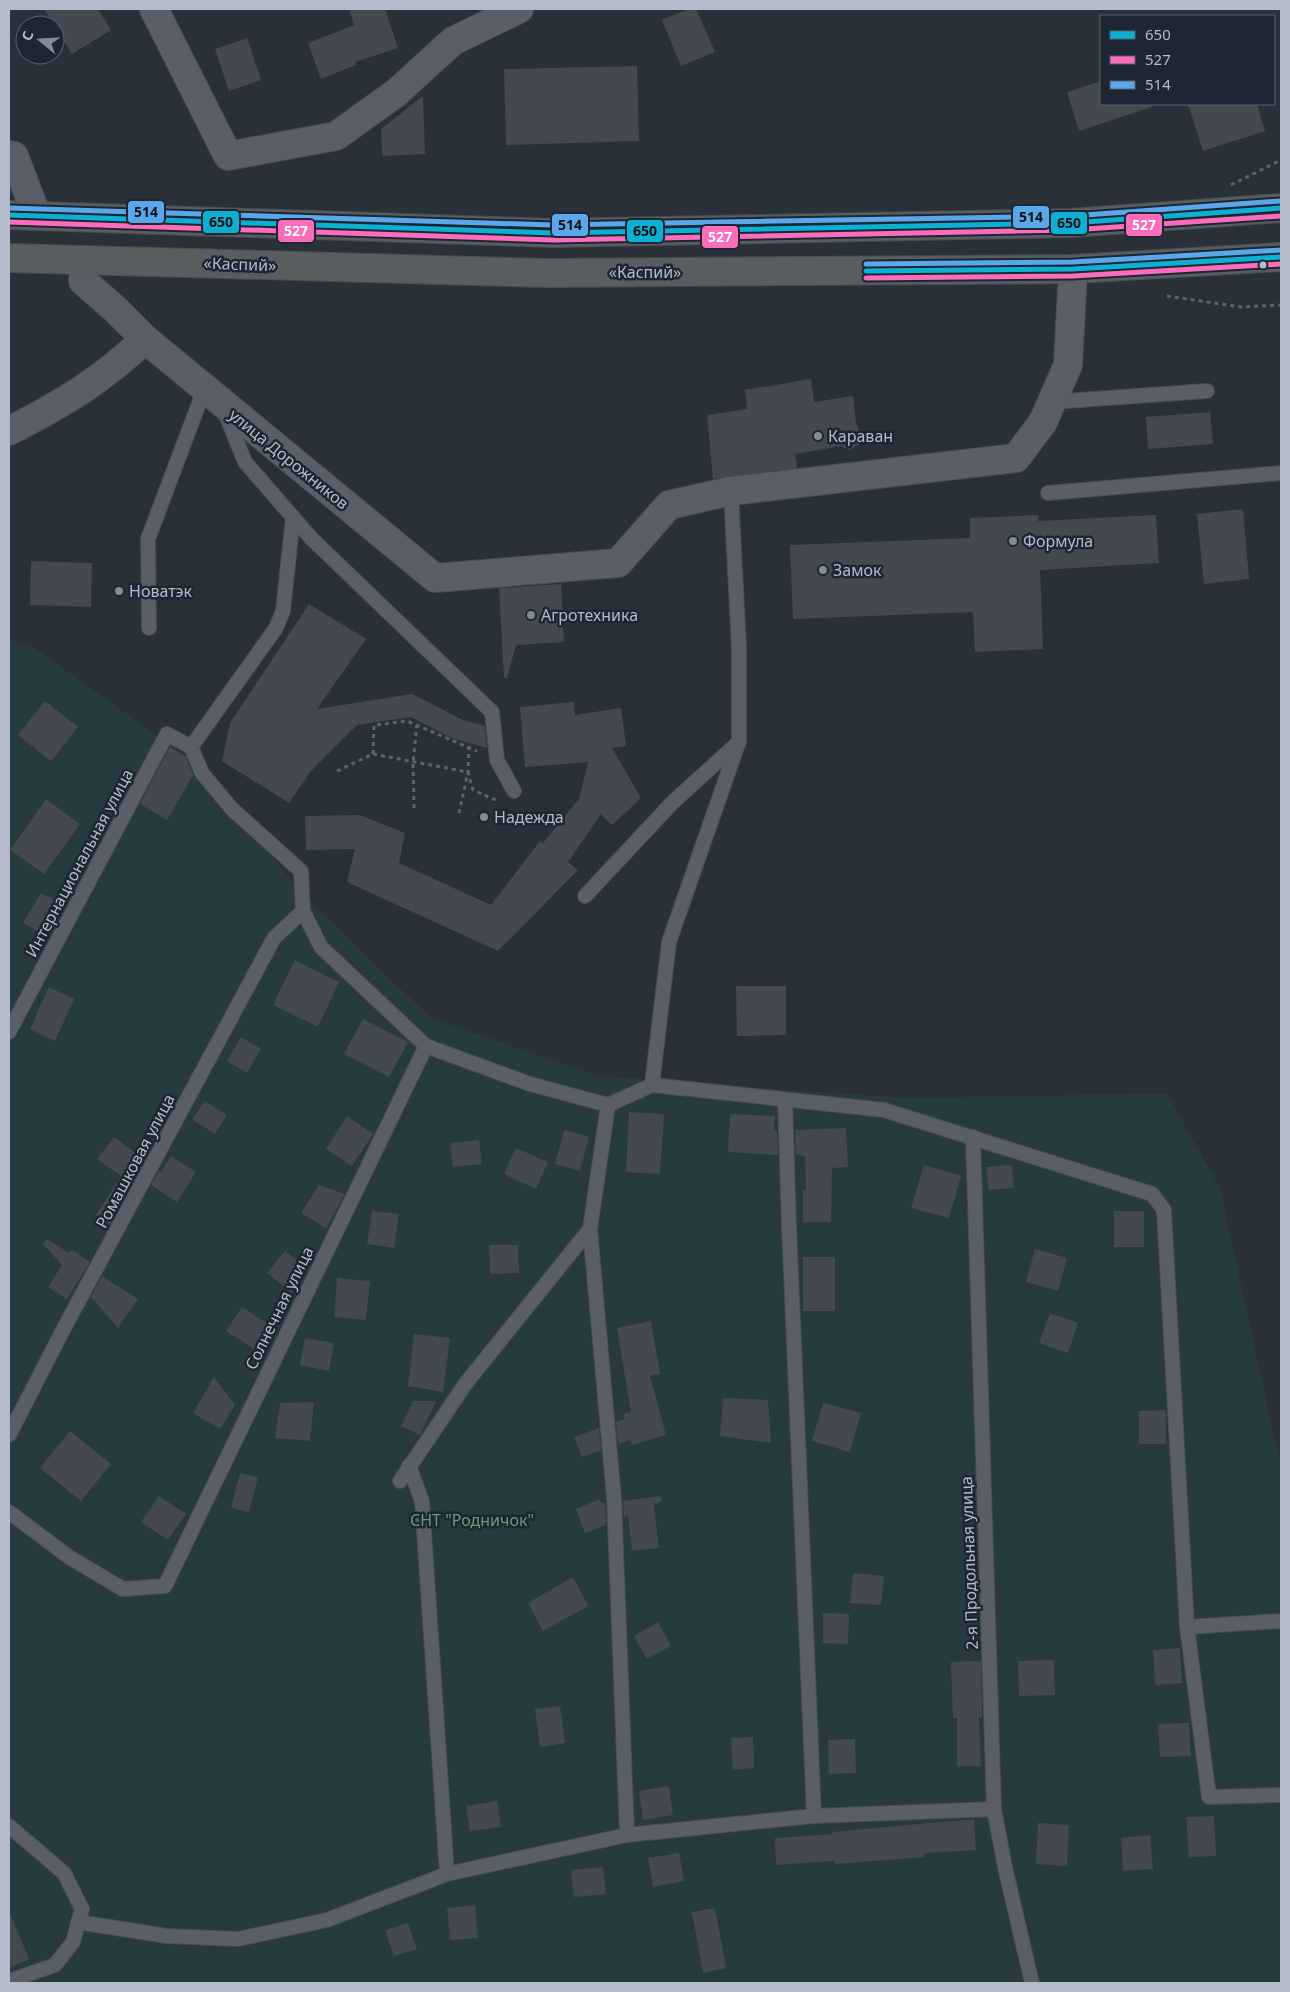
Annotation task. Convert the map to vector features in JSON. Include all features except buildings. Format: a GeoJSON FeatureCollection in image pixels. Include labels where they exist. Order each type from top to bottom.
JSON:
{"type":"FeatureCollection","features":[{"type":"Feature","properties":{"kind":"highway"},"geometry":{"type":"LineString","coordinates":[[9,215],[553,233],[1071,223],[1281,208]]}},
{"type":"Feature","properties":{"kind":"highway","name":"«Каспий»"},"geometry":{"type":"LineString","coordinates":[[9,258],[44,259],[84,270],[548,273],[1073,269],[1281,257]]}},
{"type":"Feature","properties":{"kind":"street"},"geometry":{"type":"LineString","coordinates":[[154,9],[228,156],[336,136],[396,93],[453,42],[519,9]]}},
{"type":"Feature","properties":{"kind":"street"},"geometry":{"type":"LineString","coordinates":[[9,155],[14,156],[37,216]]}},
{"type":"Feature","properties":{"kind":"street"},"geometry":{"type":"LineString","coordinates":[[731,491],[1016,458],[1043,422],[1068,366],[1073,269]]}},
{"type":"Feature","properties":{"kind":"street","name":"улица Дорожников"},"geometry":{"type":"LineString","coordinates":[[84,270],[116,309],[145,339],[213,397],[247,422],[435,578],[618,562],[670,505],[731,491]]}},
{"type":"Feature","properties":{"kind":"street"},"geometry":{"type":"LineString","coordinates":[[9,431],[80,393],[120,363],[145,339]]}},
{"type":"Feature","properties":{"kind":"lane"},"geometry":{"type":"LineString","coordinates":[[1051,402],[1207,391]]}},
{"type":"Feature","properties":{"kind":"lane"},"geometry":{"type":"LineString","coordinates":[[213,397],[244,462],[318,544],[492,712],[497,760],[514,791]]}},
{"type":"Feature","properties":{"kind":"lane"},"geometry":{"type":"LineString","coordinates":[[148,628],[148,539],[213,397]]}},
{"type":"Feature","properties":{"kind":"lane"},"geometry":{"type":"LineString","coordinates":[[1048,493],[1281,473]]}},
{"type":"Feature","properties":{"kind":"lane"},"geometry":{"type":"LineString","coordinates":[[652,1086],[669,942],[739,742],[739,648],[731,491]]}},
{"type":"Feature","properties":{"kind":"lane"},"geometry":{"type":"LineString","coordinates":[[293,517],[283,611],[276,628],[191,747],[202,773],[232,809],[301,871],[303,911],[321,947],[426,1046],[530,1084],[608,1105],[652,1086],[884,1110],[1152,1194],[1164,1210],[1187,1626],[1208,1797],[1281,1795]]}},
{"type":"Feature","properties":{"kind":"lane","name":"Интернациональная улица"},"geometry":{"type":"LineString","coordinates":[[9,1032],[167,734],[191,747]]}},
{"type":"Feature","properties":{"kind":"lane"},"geometry":{"type":"LineString","coordinates":[[585,896],[673,802],[739,742]]}},
{"type":"Feature","properties":{"kind":"lane","name":"Ромашковая улица"},"geometry":{"type":"LineString","coordinates":[[9,1435],[274,938],[303,911]]}},
{"type":"Feature","properties":{"kind":"lane","name":"Солнечная улица"},"geometry":{"type":"LineString","coordinates":[[9,1512],[70,1557],[123,1589],[165,1586],[426,1046]]}},
{"type":"Feature","properties":{"kind":"lane"},"geometry":{"type":"LineString","coordinates":[[785,1100],[788,1226],[814,1816]]}},
{"type":"Feature","properties":{"kind":"lane"},"geometry":{"type":"LineString","coordinates":[[608,1105],[590,1229],[614,1498],[627,1835]]}},
{"type":"Feature","properties":{"kind":"lane","name":"2-я Продольная улица"},"geometry":{"type":"LineString","coordinates":[[973,1137],[994,1808],[1006,1872],[1032,1983]]}},
{"type":"Feature","properties":{"kind":"lane"},"geometry":{"type":"LineString","coordinates":[[400,1481],[466,1383],[590,1229]]}},
{"type":"Feature","properties":{"kind":"lane"},"geometry":{"type":"LineString","coordinates":[[410,1466],[422,1501],[447,1874]]}},
{"type":"Feature","properties":{"kind":"lane"},"geometry":{"type":"LineString","coordinates":[[1187,1626],[1281,1621]]}},
{"type":"Feature","properties":{"kind":"lane"},"geometry":{"type":"LineString","coordinates":[[78,1922],[167,1936],[238,1939],[327,1920],[447,1874],[627,1835],[814,1816],[994,1808]]}},
{"type":"Feature","properties":{"kind":"lane"},"geometry":{"type":"LineString","coordinates":[[9,1826],[64,1873],[82,1909],[73,1942],[55,1965],[9,1981]]}},
{"type":"Feature","properties":{"kind":"path"},"geometry":{"type":"LineString","coordinates":[[1231,185],[1281,160]]}},
{"type":"Feature","properties":{"kind":"path"},"geometry":{"type":"LineString","coordinates":[[1167,296],[1241,307],[1281,305]]}},
{"type":"Feature","properties":{"kind":"path"},"geometry":{"type":"LineString","coordinates":[[373,754],[374,725],[407,721],[497,760],[499,801],[473,790],[468,772]]}},
{"type":"Feature","properties":{"kind":"path"},"geometry":{"type":"LineString","coordinates":[[414,808],[413,762],[417,725]]}},
{"type":"Feature","properties":{"kind":"path"},"geometry":{"type":"LineString","coordinates":[[459,813],[468,772],[469,748]]}},
{"type":"Feature","properties":{"kind":"path"},"geometry":{"type":"LineString","coordinates":[[337,772],[373,754],[468,772]]}},
{"type":"Feature","properties":{"kind":"green space","name":"СНТ \"Родничок\""},"geometry":{"type":"Polygon","coordinates":[[[9,639],[33,647],[199,765],[299,890],[431,1018],[599,1076],[907,1098],[1167,1093],[1220,1188],[1281,1467],[1281,1983],[9,1983],[9,639]]]}},
{"type":"Feature","properties":{"kind":"transit line","name":"514"},"geometry":{"type":"LineString","coordinates":[[9,208],[553,225],[1071,216],[1280,201]]}},
{"type":"Feature","properties":{"kind":"transit line","name":"650"},"geometry":{"type":"LineString","coordinates":[[9,215],[553,233],[1071,223],[1281,208]]}},
{"type":"Feature","properties":{"kind":"transit line","name":"527"},"geometry":{"type":"LineString","coordinates":[[9,222],[553,240],[1071,230],[1281,216]]}},
{"type":"Feature","properties":{"kind":"transit line","name":"514"},"geometry":{"type":"LineString","coordinates":[[866,264],[1073,262],[1281,250]]}},
{"type":"Feature","properties":{"kind":"transit line","name":"650"},"geometry":{"type":"LineString","coordinates":[[866,271],[1073,269],[1281,257]]}},
{"type":"Feature","properties":{"kind":"transit line","name":"527"},"geometry":{"type":"LineString","coordinates":[[866,278],[1073,276],[1281,264]]}},
{"type":"Feature","properties":{"kind":"place","name":"Караван"},"geometry":{"type":"Point","coordinates":[818,436]}},
{"type":"Feature","properties":{"kind":"place","name":"Формула"},"geometry":{"type":"Point","coordinates":[1013,541]}},
{"type":"Feature","properties":{"kind":"place","name":"Замок"},"geometry":{"type":"Point","coordinates":[823,570]}},
{"type":"Feature","properties":{"kind":"place","name":"Новатэк"},"geometry":{"type":"Point","coordinates":[119,591]}},
{"type":"Feature","properties":{"kind":"place","name":"Агротехника"},"geometry":{"type":"Point","coordinates":[531,615]}},
{"type":"Feature","properties":{"kind":"place","name":"Надежда"},"geometry":{"type":"Point","coordinates":[484,817]}}]}
